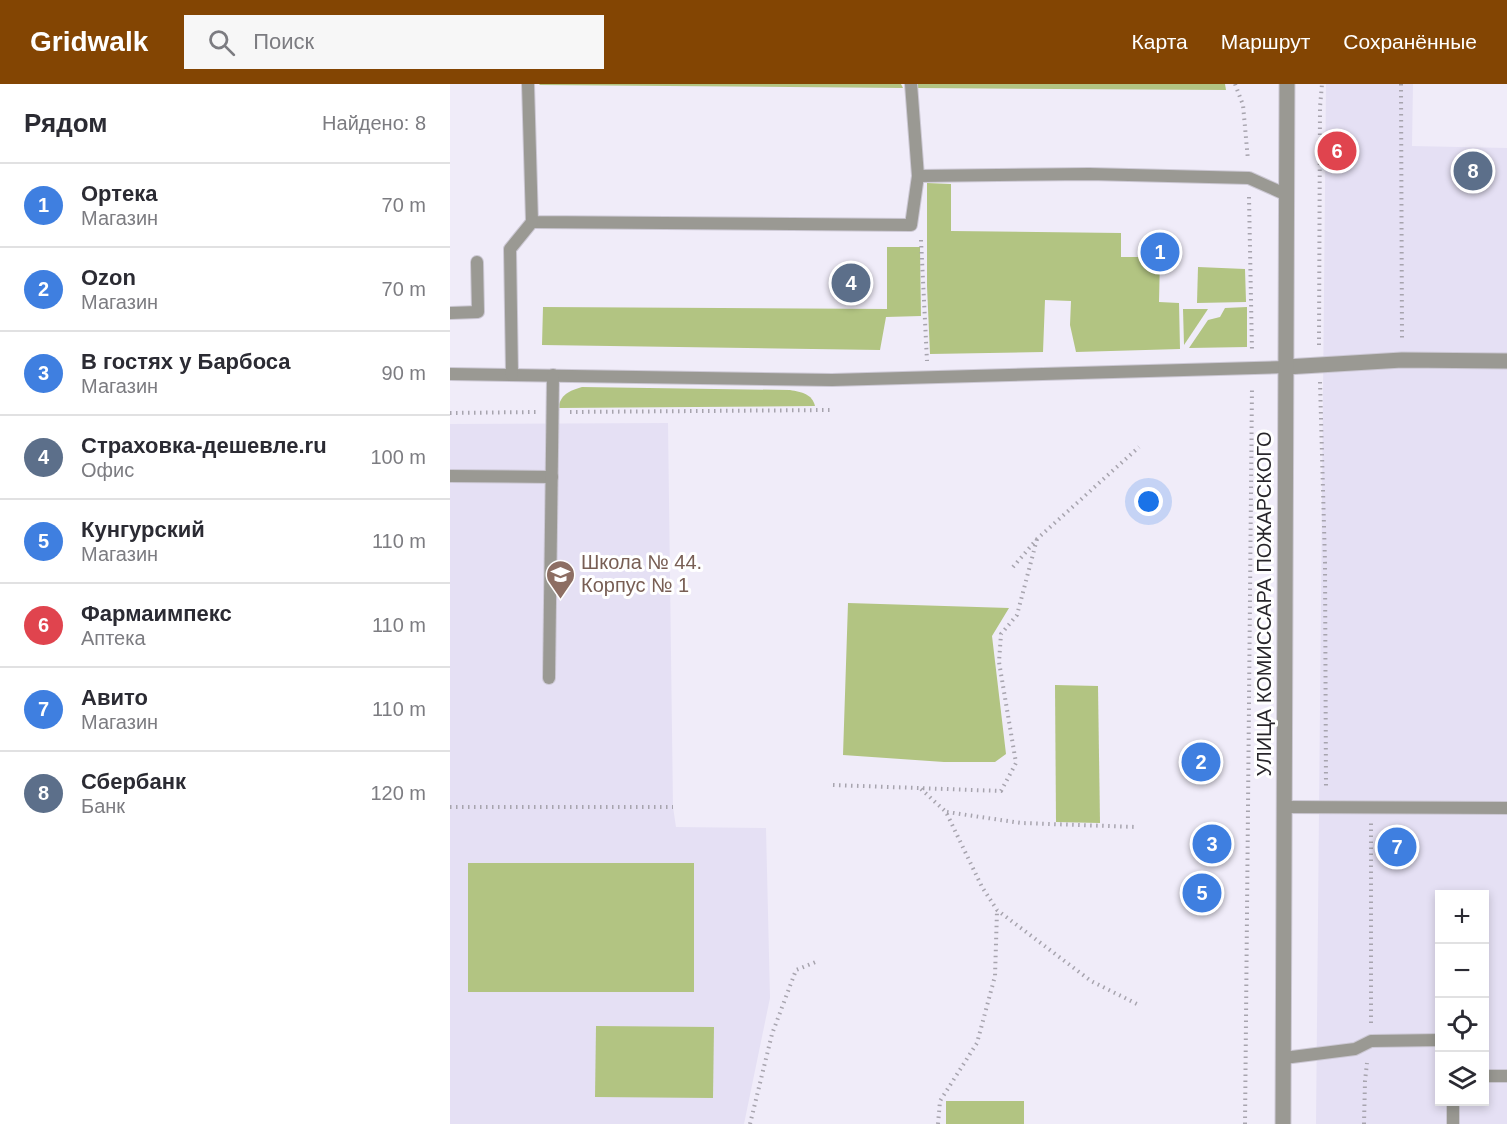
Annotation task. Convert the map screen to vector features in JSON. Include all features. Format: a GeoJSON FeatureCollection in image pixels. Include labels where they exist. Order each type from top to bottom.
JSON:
{"type":"FeatureCollection","features":[{"type":"Feature","properties":{"kind":"street","name":"УЛИЦА КОМИССАРА ПОЖАРСКОГО"},"geometry":{"type":"LineString","coordinates":[[1283,1124],[1287,84]]}},
{"type":"Feature","properties":{"kind":"street"},"geometry":{"type":"LineString","coordinates":[[1286,367],[1402,360],[1507,361]]}},
{"type":"Feature","properties":{"kind":"lane"},"geometry":{"type":"LineString","coordinates":[[512,375],[510,249],[532,222],[528,84]]}},
{"type":"Feature","properties":{"kind":"lane"},"geometry":{"type":"LineString","coordinates":[[532,222],[910,225],[918,176],[911,84]]}},
{"type":"Feature","properties":{"kind":"lane"},"geometry":{"type":"LineString","coordinates":[[918,176],[1089,174],[1249,178],[1287,195]]}},
{"type":"Feature","properties":{"kind":"lane"},"geometry":{"type":"LineString","coordinates":[[450,313],[478,312],[477,262]]}},
{"type":"Feature","properties":{"kind":"lane"},"geometry":{"type":"LineString","coordinates":[[450,375],[832,380],[1286,367]]}},
{"type":"Feature","properties":{"kind":"lane"},"geometry":{"type":"LineString","coordinates":[[549,678],[553,375]]}},
{"type":"Feature","properties":{"kind":"lane"},"geometry":{"type":"LineString","coordinates":[[450,476],[552,477]]}},
{"type":"Feature","properties":{"kind":"lane"},"geometry":{"type":"LineString","coordinates":[[1284,807],[1507,808]]}},
{"type":"Feature","properties":{"kind":"lane"},"geometry":{"type":"LineString","coordinates":[[1284,1058],[1355,1049],[1371,1041],[1435,1041]]}},
{"type":"Feature","properties":{"kind":"lane"},"geometry":{"type":"LineString","coordinates":[[1489,1076],[1507,1076]]}},
{"type":"Feature","properties":{"kind":"lane"},"geometry":{"type":"LineString","coordinates":[[1453,1106],[1453,1124]]}},
{"type":"Feature","properties":{"kind":"path"},"geometry":{"type":"LineString","coordinates":[[1235,84],[1243,105],[1249,178],[1252,369],[1245,1124]]}},
{"type":"Feature","properties":{"kind":"path"},"geometry":{"type":"LineString","coordinates":[[1322,84],[1319,365],[1325,562],[1326,807]]}},
{"type":"Feature","properties":{"kind":"path"},"geometry":{"type":"LineString","coordinates":[[1401,84],[1402,360]]}},
{"type":"Feature","properties":{"kind":"path"},"geometry":{"type":"LineString","coordinates":[[910,225],[921,226],[928,378]]}},
{"type":"Feature","properties":{"kind":"path"},"geometry":{"type":"LineString","coordinates":[[450,413],[831,410]]}},
{"type":"Feature","properties":{"kind":"path"},"geometry":{"type":"LineString","coordinates":[[1013,567],[1037,539],[1139,447]]}},
{"type":"Feature","properties":{"kind":"path"},"geometry":{"type":"LineString","coordinates":[[832,785],[1001,791],[1016,763],[999,662],[1001,634],[1017,615],[1037,539]]}},
{"type":"Feature","properties":{"kind":"path"},"geometry":{"type":"LineString","coordinates":[[921,788],[946,812],[982,887],[998,910],[1091,981],[1137,1004]]}},
{"type":"Feature","properties":{"kind":"path"},"geometry":{"type":"LineString","coordinates":[[450,807],[673,807]]}},
{"type":"Feature","properties":{"kind":"path"},"geometry":{"type":"LineString","coordinates":[[1364,1124],[1365,1081],[1371,1041],[1371,807]]}},
{"type":"Feature","properties":{"kind":"path"},"geometry":{"type":"LineString","coordinates":[[946,812],[1022,823],[1137,827]]}},
{"type":"Feature","properties":{"kind":"path"},"geometry":{"type":"LineString","coordinates":[[938,1124],[940,1101],[977,1043],[995,976],[998,910]]}},
{"type":"Feature","properties":{"kind":"path"},"geometry":{"type":"LineString","coordinates":[[750,1124],[772,1034],[796,970],[818,961]]}},
{"type":"Feature","properties":{"kind":"shaded area"},"geometry":{"type":"Polygon","coordinates":[[[1326,84],[1413,84],[1412,146],[1507,148],[1507,1124],[1316,1124],[1326,84]]]}},
{"type":"Feature","properties":{"kind":"shaded area","name":"Школа № 44. Корпус № 1"},"geometry":{"type":"Polygon","coordinates":[[[668,423],[673,807],[676,827],[766,828],[770,998],[744,1124],[450,1124],[450,424],[668,423]]]}},
{"type":"Feature","properties":{"kind":"green space"},"geometry":{"type":"Polygon","coordinates":[[[901,84],[903,88],[539,85],[901,84]]]}},
{"type":"Feature","properties":{"kind":"green space"},"geometry":{"type":"Polygon","coordinates":[[[917,84],[1225,84],[1226,90],[916,88],[917,84]]]}},
{"type":"Feature","properties":{"kind":"green space"},"geometry":{"type":"Polygon","coordinates":[[[927,183],[951,184],[951,231],[1121,233],[1121,257],[1160,257],[1159,302],[1179,303],[1180,349],[1076,352],[1070,325],[1071,301],[1045,300],[1043,352],[930,354],[927,286],[927,183]]]}},
{"type":"Feature","properties":{"kind":"green space"},"geometry":{"type":"Polygon","coordinates":[[[887,247],[920,247],[921,316],[886,317],[880,350],[542,345],[543,307],[887,309],[887,247]]]}},
{"type":"Feature","properties":{"kind":"green space"},"geometry":{"type":"Polygon","coordinates":[[[1198,267],[1245,269],[1246,302],[1197,303],[1198,267]]]}},
{"type":"Feature","properties":{"kind":"green space"},"geometry":{"type":"Polygon","coordinates":[[[1247,307],[1247,347],[1189,348],[1208,320],[1220,317],[1225,308],[1247,307]]]}},
{"type":"Feature","properties":{"kind":"green space"},"geometry":{"type":"Polygon","coordinates":[[[1183,309],[1208,309],[1184,345],[1183,309]]]}},
{"type":"Feature","properties":{"kind":"green space"},"geometry":{"type":"Polygon","coordinates":[[[582,387],[790,390],[809,396],[815,406],[558,408],[561,399],[566,394],[582,387]]]}},
{"type":"Feature","properties":{"kind":"green space"},"geometry":{"type":"Polygon","coordinates":[[[848,603],[1009,608],[992,636],[1006,754],[995,762],[944,762],[843,755],[848,603]]]}},
{"type":"Feature","properties":{"kind":"green space"},"geometry":{"type":"Polygon","coordinates":[[[1055,685],[1098,686],[1100,823],[1056,822],[1055,685]]]}},
{"type":"Feature","properties":{"kind":"green space"},"geometry":{"type":"Polygon","coordinates":[[[468,863],[694,863],[694,992],[468,992],[468,863]]]}},
{"type":"Feature","properties":{"kind":"green space"},"geometry":{"type":"Polygon","coordinates":[[[596,1026],[714,1027],[713,1098],[595,1097],[596,1026]]]}},
{"type":"Feature","properties":{"kind":"green space"},"geometry":{"type":"Polygon","coordinates":[[[946,1101],[1024,1101],[1024,1124],[946,1124],[946,1101]]]}},
{"type":"Feature","properties":{"kind":"place","name":"Фармаимпекс"},"geometry":{"type":"Point","coordinates":[1337,151]}},
{"type":"Feature","properties":{"kind":"place","name":"Сбербанк"},"geometry":{"type":"Point","coordinates":[1473,171]}},
{"type":"Feature","properties":{"kind":"place","name":"Ортека"},"geometry":{"type":"Point","coordinates":[1160,252]}},
{"type":"Feature","properties":{"kind":"place","name":"Страховка-дешевле.ru"},"geometry":{"type":"Point","coordinates":[851,283]}},
{"type":"Feature","properties":{"kind":"place","name":"Школа № 44. Корпус № 1"},"geometry":{"type":"Point","coordinates":[560,600]}},
{"type":"Feature","properties":{"kind":"place","name":"Ozon"},"geometry":{"type":"Point","coordinates":[1201,762]}},
{"type":"Feature","properties":{"kind":"place","name":"В гостях у Барбоса"},"geometry":{"type":"Point","coordinates":[1212,844]}},
{"type":"Feature","properties":{"kind":"place","name":"Авито"},"geometry":{"type":"Point","coordinates":[1397,847]}},
{"type":"Feature","properties":{"kind":"place","name":"Кунгурский"},"geometry":{"type":"Point","coordinates":[1202,893]}}]}
